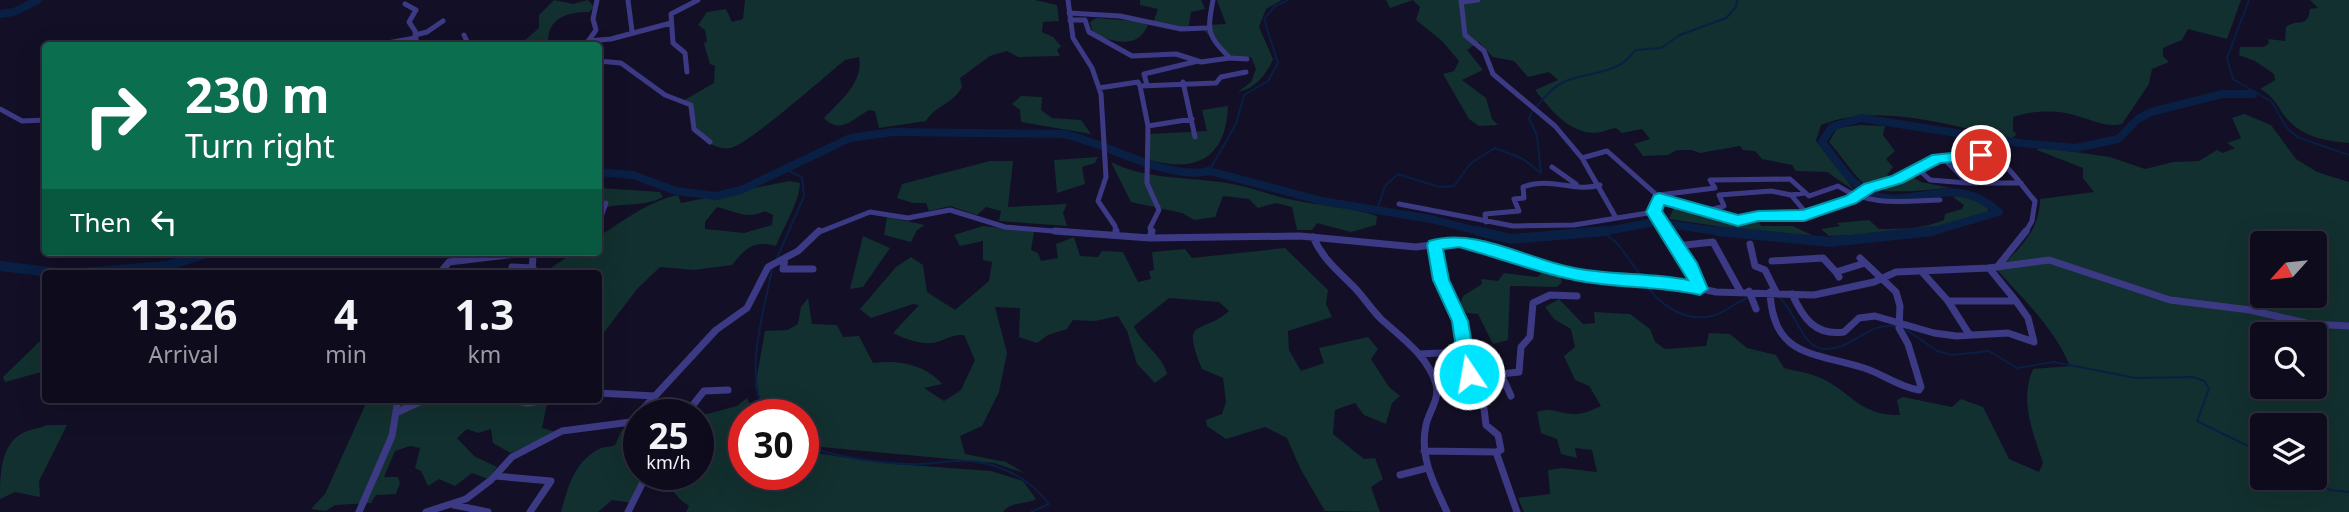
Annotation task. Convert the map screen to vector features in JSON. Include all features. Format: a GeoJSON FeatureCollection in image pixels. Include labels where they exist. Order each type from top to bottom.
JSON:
{"type":"FeatureCollection","features":[{"type":"Feature","properties":{"kind":"street"},"geometry":{"type":"LineString","coordinates":[[587,42],[596,30],[593,19],[597,0]]}},
{"type":"Feature","properties":{"kind":"street"},"geometry":{"type":"LineString","coordinates":[[628,0],[632,31]]}},
{"type":"Feature","properties":{"kind":"street"},"geometry":{"type":"LineString","coordinates":[[687,72],[685,53],[673,43],[671,13],[698,0]]}},
{"type":"Feature","properties":{"kind":"street"},"geometry":{"type":"LineString","coordinates":[[1068,0],[1074,41],[1092,68],[1099,88],[1106,136],[1106,177],[1098,203],[1115,226],[1116,235]]}},
{"type":"Feature","properties":{"kind":"street"},"geometry":{"type":"LineString","coordinates":[[1213,0],[1206,27],[1209,38],[1230,58]]}},
{"type":"Feature","properties":{"kind":"street"},"geometry":{"type":"LineString","coordinates":[[1478,0],[1461,1],[1465,33],[1484,51],[1493,74],[1555,126],[1582,158],[1600,185],[1615,216]]}},
{"type":"Feature","properties":{"kind":"street"},"geometry":{"type":"LineString","coordinates":[[405,4],[416,10],[409,22],[416,42]]}},
{"type":"Feature","properties":{"kind":"street"},"geometry":{"type":"LineString","coordinates":[[1069,16],[1134,18],[1181,29],[1206,27]]}},
{"type":"Feature","properties":{"kind":"street"},"geometry":{"type":"LineString","coordinates":[[1069,16],[1086,20],[1089,32],[1105,43],[1119,46],[1128,55],[1176,54],[1198,61]]}},
{"type":"Feature","properties":{"kind":"street"},"geometry":{"type":"LineString","coordinates":[[391,42],[415,37],[443,21]]}},
{"type":"Feature","properties":{"kind":"street"},"geometry":{"type":"LineString","coordinates":[[592,42],[671,23]]}},
{"type":"Feature","properties":{"kind":"street"},"geometry":{"type":"LineString","coordinates":[[464,34],[467,42]]}},
{"type":"Feature","properties":{"kind":"street"},"geometry":{"type":"LineString","coordinates":[[1150,238],[1150,228],[1159,211],[1146,174],[1148,125],[1144,74],[1198,61],[1247,59]]}},
{"type":"Feature","properties":{"kind":"street"},"geometry":{"type":"LineString","coordinates":[[602,61],[621,63],[665,95],[691,105],[694,130],[710,142]]}},
{"type":"Feature","properties":{"kind":"street"},"geometry":{"type":"LineString","coordinates":[[1099,88],[1127,82],[1143,85],[1216,83],[1221,77],[1246,72]]}},
{"type":"Feature","properties":{"kind":"street"},"geometry":{"type":"LineString","coordinates":[[1182,82],[1195,137]]}},
{"type":"Feature","properties":{"kind":"street"},"geometry":{"type":"LineString","coordinates":[[0,109],[22,121],[42,120]]}},
{"type":"Feature","properties":{"kind":"street"},"geometry":{"type":"LineString","coordinates":[[1148,125],[1192,119]]}},
{"type":"Feature","properties":{"kind":"street"},"geometry":{"type":"LineString","coordinates":[[1582,158],[1607,151],[1659,197],[1738,220],[1758,216],[1808,215],[1943,158],[1988,156],[2008,167],[2035,201],[2035,217],[2026,234],[1998,266]]}},
{"type":"Feature","properties":{"kind":"street"},"geometry":{"type":"LineString","coordinates":[[1943,158],[1968,183]]}},
{"type":"Feature","properties":{"kind":"street"},"geometry":{"type":"LineString","coordinates":[[1552,167],[1585,190],[1600,185]]}},
{"type":"Feature","properties":{"kind":"street"},"geometry":{"type":"LineString","coordinates":[[1917,168],[1930,180],[2021,183]]}},
{"type":"Feature","properties":{"kind":"street"},"geometry":{"type":"LineString","coordinates":[[1704,212],[1724,206],[1710,180],[1790,179],[1805,194]]}},
{"type":"Feature","properties":{"kind":"street"},"geometry":{"type":"LineString","coordinates":[[1485,214],[1519,211],[1514,199],[1525,197],[1522,189],[1538,181],[1576,184]]}},
{"type":"Feature","properties":{"kind":"street"},"geometry":{"type":"LineString","coordinates":[[1659,197],[1689,189],[1813,195],[1838,186],[1878,202],[1940,200]]}},
{"type":"Feature","properties":{"kind":"street"},"geometry":{"type":"LineString","coordinates":[[1791,195],[1808,215]]}},
{"type":"Feature","properties":{"kind":"street"},"geometry":{"type":"LineString","coordinates":[[1659,197],[1656,214],[1693,271],[1700,289]]}},
{"type":"Feature","properties":{"kind":"street"},"geometry":{"type":"LineString","coordinates":[[1399,204],[1561,225],[1615,216],[1656,214]]}},
{"type":"Feature","properties":{"kind":"street"},"geometry":{"type":"LineString","coordinates":[[652,399],[716,330],[747,308],[768,267],[784,260],[821,229],[870,212],[908,218],[950,210],[1005,227],[1150,238],[1317,238],[1413,247],[1459,241],[1542,267],[1604,279],[1642,280],[1716,292],[1741,291],[1751,294],[1826,293],[1895,272],[1989,268],[2049,260],[2096,278],[2126,282],[2171,300],[2250,310],[2309,324],[2349,326]]}},
{"type":"Feature","properties":{"kind":"street"},"geometry":{"type":"LineString","coordinates":[[1317,238],[1323,258],[1354,287],[1379,317],[1406,338],[1419,354],[1437,390],[1427,416],[1424,452],[1427,468],[1447,512]]}},
{"type":"Feature","properties":{"kind":"street"},"geometry":{"type":"LineString","coordinates":[[1676,246],[1713,242],[1741,291]]}},
{"type":"Feature","properties":{"kind":"street"},"geometry":{"type":"LineString","coordinates":[[1750,244],[1755,265],[1765,270],[1772,293],[1770,313],[1780,336],[1789,344],[1816,357],[1865,369],[1898,386],[1919,390],[1921,387],[1908,344],[1899,325],[1898,298],[1882,277],[1863,260],[1837,274],[1823,258],[1772,261]]}},
{"type":"Feature","properties":{"kind":"street"},"geometry":{"type":"LineString","coordinates":[[1424,452],[1501,450],[1498,435],[1486,425],[1482,399],[1471,379],[1464,352],[1460,321],[1441,280],[1434,245]]}},
{"type":"Feature","properties":{"kind":"street"},"geometry":{"type":"LineString","coordinates":[[442,270],[449,262],[505,256]]}},
{"type":"Feature","properties":{"kind":"street"},"geometry":{"type":"LineString","coordinates":[[784,260],[783,269],[813,269]]}},
{"type":"Feature","properties":{"kind":"street"},"geometry":{"type":"LineString","coordinates":[[512,267],[532,270]]}},
{"type":"Feature","properties":{"kind":"street"},"geometry":{"type":"LineString","coordinates":[[1792,294],[1803,320],[1824,332],[1844,332],[1854,327],[1859,318],[1868,316],[1883,317],[1899,325],[1934,333],[2012,333],[2034,342],[2028,318],[1989,268]]}},
{"type":"Feature","properties":{"kind":"street"},"geometry":{"type":"LineString","coordinates":[[1922,272],[1948,301],[1969,334]]}},
{"type":"Feature","properties":{"kind":"street"},"geometry":{"type":"LineString","coordinates":[[1471,379],[1519,372],[1521,347],[1530,337],[1535,300],[1558,294],[1577,296]]}},
{"type":"Feature","properties":{"kind":"street"},"geometry":{"type":"LineString","coordinates":[[1751,294],[1756,309]]}},
{"type":"Feature","properties":{"kind":"street"},"geometry":{"type":"LineString","coordinates":[[1948,301],[2016,301]]}},
{"type":"Feature","properties":{"kind":"street"},"geometry":{"type":"LineString","coordinates":[[1419,354],[1464,352]]}},
{"type":"Feature","properties":{"kind":"street"},"geometry":{"type":"LineString","coordinates":[[1501,374],[1511,396]]}},
{"type":"Feature","properties":{"kind":"street"},"geometry":{"type":"LineString","coordinates":[[694,399],[697,393],[705,389],[729,390]]}},
{"type":"Feature","properties":{"kind":"street"},"geometry":{"type":"LineString","coordinates":[[602,393],[655,396]]}},
{"type":"Feature","properties":{"kind":"street"},"geometry":{"type":"LineString","coordinates":[[359,512],[392,436],[398,403]]}},
{"type":"Feature","properties":{"kind":"street"},"geometry":{"type":"LineString","coordinates":[[398,412],[417,403]]}},
{"type":"Feature","properties":{"kind":"street"},"geometry":{"type":"LineString","coordinates":[[457,508],[495,476],[512,457],[562,431],[623,426]]}},
{"type":"Feature","properties":{"kind":"street"},"geometry":{"type":"LineString","coordinates":[[1496,452],[1517,512]]}},
{"type":"Feature","properties":{"kind":"street"},"geometry":{"type":"LineString","coordinates":[[1400,474],[1427,468]]}},
{"type":"Feature","properties":{"kind":"street"},"geometry":{"type":"LineString","coordinates":[[495,476],[551,481],[530,512]]}},
{"type":"Feature","properties":{"kind":"street"},"geometry":{"type":"LineString","coordinates":[[628,512],[639,490]]}},
{"type":"Feature","properties":{"kind":"street"},"geometry":{"type":"LineString","coordinates":[[426,512],[457,508],[488,512]]}},
{"type":"Feature","properties":{"kind":"green space"},"geometry":{"type":"Polygon","coordinates":[[[554,0],[573,4],[588,0],[594,7],[589,12],[567,15],[555,22],[551,27],[548,42],[524,42],[539,28],[539,15],[554,0]]]}},
{"type":"Feature","properties":{"kind":"green space"},"geometry":{"type":"Polygon","coordinates":[[[745,0],[1035,0],[1057,5],[1059,21],[1043,22],[1042,32],[1053,37],[1061,46],[1057,50],[1060,56],[1018,57],[1007,51],[990,56],[960,78],[962,87],[958,93],[926,121],[879,128],[875,111],[869,110],[841,125],[830,123],[824,118],[843,98],[858,75],[859,57],[845,60],[754,135],[731,148],[720,148],[692,131],[688,106],[681,102],[714,83],[715,66],[710,64],[704,44],[707,41],[705,30],[698,25],[707,12],[726,9],[732,22],[743,19],[745,0]]]}},
{"type":"Feature","properties":{"kind":"green space"},"geometry":{"type":"Polygon","coordinates":[[[1140,0],[1201,0],[1205,9],[1191,12],[1188,30],[1153,23],[1158,9],[1140,5],[1140,0]]]}},
{"type":"Feature","properties":{"kind":"green space"},"geometry":{"type":"Polygon","coordinates":[[[1217,0],[1282,0],[1266,9],[1259,27],[1273,59],[1255,84],[1238,92],[1251,82],[1256,69],[1251,57],[1228,57],[1203,29],[1207,29],[1208,25],[1226,24],[1217,0]]]}},
{"type":"Feature","properties":{"kind":"green space"},"geometry":{"type":"Polygon","coordinates":[[[1386,0],[1413,0],[1390,8],[1386,0]]]}},
{"type":"Feature","properties":{"kind":"green space"},"geometry":{"type":"Polygon","coordinates":[[[1413,0],[2241,0],[2227,39],[2188,29],[2182,40],[2163,48],[2163,56],[2169,62],[2152,69],[2149,84],[2122,124],[2104,124],[2059,112],[2035,112],[2013,117],[2013,131],[2017,134],[2012,138],[1916,118],[1892,116],[1867,115],[1821,125],[1816,141],[1855,191],[1827,172],[1796,171],[1792,165],[1762,159],[1755,151],[1743,150],[1740,146],[1700,153],[1677,150],[1668,155],[1643,156],[1634,144],[1650,139],[1642,129],[1622,133],[1616,128],[1594,133],[1576,129],[1553,112],[1535,90],[1558,80],[1549,72],[1528,77],[1514,61],[1493,57],[1479,42],[1467,50],[1483,70],[1462,80],[1486,98],[1492,119],[1498,125],[1479,126],[1469,119],[1443,74],[1454,71],[1459,61],[1442,41],[1416,20],[1420,7],[1413,0]]]}},
{"type":"Feature","properties":{"kind":"green space"},"geometry":{"type":"Polygon","coordinates":[[[2310,0],[2349,0],[2349,143],[2321,139],[2296,128],[2271,97],[2260,89],[2275,80],[2274,74],[2255,61],[2239,55],[2240,47],[2264,47],[2269,43],[2268,39],[2285,41],[2286,27],[2304,21],[2310,9],[2318,8],[2310,0]]]}},
{"type":"Feature","properties":{"kind":"green space"},"geometry":{"type":"Polygon","coordinates":[[[1096,18],[1149,22],[1139,37],[1126,42],[1093,33],[1090,22],[1096,18]]]}},
{"type":"Feature","properties":{"kind":"green space"},"geometry":{"type":"Polygon","coordinates":[[[1021,96],[1042,97],[1041,110],[1052,118],[1081,120],[1091,134],[1021,122],[1020,110],[1012,104],[1021,96]]]}},
{"type":"Feature","properties":{"kind":"green space"},"geometry":{"type":"Polygon","coordinates":[[[1228,106],[1222,138],[1206,157],[1182,164],[1150,160],[1150,134],[1207,131],[1202,110],[1228,106]]]}},
{"type":"Feature","properties":{"kind":"green space"},"geometry":{"type":"Polygon","coordinates":[[[2244,114],[2271,125],[2296,159],[2317,172],[2349,182],[2349,512],[1524,512],[1518,498],[1550,494],[1548,470],[1562,468],[1597,472],[1592,450],[1575,448],[1577,458],[1561,454],[1557,439],[1541,433],[1537,412],[1552,410],[1576,414],[1601,406],[1589,386],[1575,380],[1564,356],[1575,347],[1571,329],[1554,319],[1545,307],[1559,299],[1583,324],[1595,323],[1594,312],[1630,314],[1650,329],[1655,342],[1665,349],[1706,346],[1709,333],[1730,334],[1747,348],[1776,355],[1784,368],[1808,373],[1827,381],[1863,406],[1885,414],[1900,415],[1897,400],[1903,397],[1952,407],[1961,399],[1983,407],[2009,459],[2039,472],[2043,463],[2027,405],[2029,381],[2033,369],[2070,366],[2047,327],[1997,270],[2020,247],[2032,230],[2040,199],[2094,192],[2083,178],[2083,168],[2037,150],[2039,147],[2110,157],[2145,169],[2173,162],[2199,161],[2217,150],[2223,153],[2235,148],[2227,143],[2241,138],[2232,118],[2244,114]]]}},
{"type":"Feature","properties":{"kind":"green space"},"geometry":{"type":"Polygon","coordinates":[[[1885,126],[1883,135],[1895,151],[1886,159],[1893,167],[1887,175],[1898,182],[1912,177],[1921,182],[1950,188],[1893,191],[1871,188],[1864,184],[1829,142],[1837,128],[1885,126]]]}},
{"type":"Feature","properties":{"kind":"green space"},"geometry":{"type":"Polygon","coordinates":[[[1098,157],[1095,163],[1082,167],[1085,184],[1057,193],[1054,160],[1098,157]]]}},
{"type":"Feature","properties":{"kind":"green space"},"geometry":{"type":"Polygon","coordinates":[[[990,161],[1013,161],[1008,207],[1067,204],[1063,213],[1067,226],[999,221],[1001,211],[986,207],[977,215],[950,206],[929,211],[926,203],[913,203],[897,198],[902,184],[990,161]]]}},
{"type":"Feature","properties":{"kind":"green space"},"geometry":{"type":"Polygon","coordinates":[[[1111,162],[1137,172],[1230,183],[1293,200],[1367,213],[1377,216],[1376,225],[1351,232],[1317,223],[1312,230],[1297,230],[1292,207],[1276,203],[1258,208],[1249,199],[1223,196],[1215,217],[1194,220],[1182,213],[1131,202],[1111,162]]]}},
{"type":"Feature","properties":{"kind":"green space"},"geometry":{"type":"Polygon","coordinates":[[[789,181],[800,183],[794,206],[776,246],[761,244],[751,247],[732,265],[694,270],[660,267],[637,289],[602,335],[602,270],[548,270],[569,256],[602,256],[602,234],[646,207],[678,195],[681,203],[789,181]],[[717,207],[705,222],[705,229],[744,233],[772,225],[773,215],[765,211],[752,215],[717,207]]]}},
{"type":"Feature","properties":{"kind":"green space"},"geometry":{"type":"Polygon","coordinates":[[[602,188],[660,192],[663,197],[648,203],[602,208],[602,188]]]}},
{"type":"Feature","properties":{"kind":"green space"},"geometry":{"type":"Polygon","coordinates":[[[1961,195],[1984,202],[1990,208],[1986,213],[1917,232],[1829,236],[1821,229],[1840,226],[1837,223],[1869,220],[1879,229],[1928,225],[1944,220],[1945,214],[1962,209],[1964,205],[1953,197],[1961,195]]]}},
{"type":"Feature","properties":{"kind":"green space"},"geometry":{"type":"Polygon","coordinates":[[[1674,207],[1734,222],[1759,220],[1761,226],[1793,226],[1814,236],[1769,234],[1669,219],[1674,207]]]}},
{"type":"Feature","properties":{"kind":"green space"},"geometry":{"type":"Polygon","coordinates":[[[887,217],[925,225],[917,230],[911,242],[884,235],[887,217]]]}},
{"type":"Feature","properties":{"kind":"green space"},"geometry":{"type":"Polygon","coordinates":[[[983,226],[1034,232],[1031,250],[1038,253],[1041,261],[1058,258],[1056,244],[1074,237],[1080,256],[1098,257],[1102,251],[1123,252],[1138,282],[1151,279],[1149,271],[1154,270],[1152,252],[1185,249],[1192,258],[1285,248],[1328,290],[1326,304],[1332,317],[1288,331],[1289,350],[1301,371],[1324,363],[1319,348],[1368,337],[1378,349],[1371,359],[1389,387],[1400,396],[1392,403],[1386,424],[1364,415],[1355,403],[1335,410],[1333,434],[1364,459],[1375,458],[1383,479],[1371,487],[1380,512],[1325,511],[1300,468],[1287,438],[1265,427],[1226,439],[1207,426],[1206,420],[1222,414],[1226,402],[1223,378],[1202,369],[1193,334],[1229,311],[1219,302],[1169,298],[1134,326],[1167,374],[1155,383],[1137,364],[1127,331],[1118,316],[1095,321],[1073,320],[1067,329],[1048,335],[1037,343],[1019,337],[1020,308],[995,307],[1007,353],[999,392],[982,426],[960,436],[965,454],[1006,462],[1024,473],[994,463],[821,447],[819,399],[761,399],[755,387],[765,331],[787,330],[798,324],[801,307],[808,298],[812,324],[837,325],[843,337],[859,336],[873,363],[902,363],[927,372],[942,384],[924,388],[944,401],[961,390],[975,360],[964,335],[931,343],[916,342],[893,333],[919,305],[913,304],[871,318],[860,309],[896,267],[911,257],[923,265],[927,292],[955,310],[989,281],[992,262],[983,260],[983,241],[960,246],[954,235],[983,226]]]}},
{"type":"Feature","properties":{"kind":"green space"},"geometry":{"type":"Polygon","coordinates":[[[863,236],[890,248],[863,287],[850,289],[863,236]]]}},
{"type":"Feature","properties":{"kind":"green space"},"geometry":{"type":"Polygon","coordinates":[[[1546,270],[1559,274],[1562,282],[1557,287],[1510,286],[1508,340],[1493,344],[1478,314],[1467,313],[1460,305],[1463,296],[1482,284],[1481,279],[1498,281],[1504,273],[1537,277],[1546,270]]]}},
{"type":"Feature","properties":{"kind":"green space"},"geometry":{"type":"Polygon","coordinates":[[[39,342],[42,342],[42,372],[5,382],[3,377],[39,342]]]}},
{"type":"Feature","properties":{"kind":"green space"},"geometry":{"type":"Polygon","coordinates":[[[366,403],[547,403],[542,428],[556,432],[511,453],[493,443],[491,429],[478,433],[467,429],[457,438],[474,456],[497,467],[488,479],[472,473],[455,486],[439,479],[428,486],[421,471],[415,468],[420,448],[410,446],[395,451],[384,477],[398,477],[400,483],[396,494],[376,495],[371,503],[335,505],[326,511],[311,509],[325,494],[366,403]]]}},
{"type":"Feature","properties":{"kind":"green space"},"geometry":{"type":"Polygon","coordinates":[[[728,408],[728,490],[819,490],[819,453],[882,463],[991,471],[1023,481],[1036,499],[1010,506],[1003,512],[686,512],[689,506],[672,490],[714,490],[714,412],[728,408]]]}},
{"type":"Feature","properties":{"kind":"green space"},"geometry":{"type":"Polygon","coordinates":[[[47,425],[67,425],[39,481],[40,497],[15,492],[0,499],[3,463],[9,446],[21,434],[47,425]]]}},
{"type":"Feature","properties":{"kind":"green space"},"geometry":{"type":"Polygon","coordinates":[[[622,430],[623,490],[637,490],[632,503],[612,500],[598,512],[561,512],[578,468],[590,454],[615,445],[622,430]]]}},
{"type":"Feature","properties":{"kind":"waterway"},"geometry":{"type":"LineString","coordinates":[[0,14],[14,12],[38,0]]}},
{"type":"Feature","properties":{"kind":"waterway"},"geometry":{"type":"LineString","coordinates":[[1209,171],[1236,124],[1244,95],[1268,81],[1278,63],[1264,19],[1275,6],[1288,0]]}},
{"type":"Feature","properties":{"kind":"waterway"},"geometry":{"type":"LineString","coordinates":[[1537,106],[1561,83],[1613,68],[1635,50],[1661,48],[1680,35],[1726,18],[1736,7],[1737,0]]}},
{"type":"Feature","properties":{"kind":"waterway"},"geometry":{"type":"LineString","coordinates":[[2249,0],[2227,58],[2233,79],[2272,102],[2286,127],[2297,137],[2349,155]]}},
{"type":"Feature","properties":{"kind":"waterway"},"geometry":{"type":"LineString","coordinates":[[1927,233],[1999,212],[1984,201],[1954,192],[1889,198],[1865,191],[1847,174],[1822,142],[1832,127],[1861,118],[2020,143],[2076,148],[2118,139],[2138,119],[2151,112],[2222,94],[2253,94]]}},
{"type":"Feature","properties":{"kind":"waterway"},"geometry":{"type":"LineString","coordinates":[[1377,210],[1385,186],[1398,174],[1439,187],[1454,186],[1471,163],[1495,148],[1523,159],[1541,173],[1537,136],[1529,118],[1533,110]]}},
{"type":"Feature","properties":{"kind":"waterway"},"geometry":{"type":"LineString","coordinates":[[602,172],[633,175],[676,191],[716,196],[741,190],[850,138],[893,132],[1064,134],[1175,171],[1209,171],[1322,201],[1431,219],[1485,233]]}},
{"type":"Feature","properties":{"kind":"waterway"},"geometry":{"type":"LineString","coordinates":[[777,258],[804,196],[802,177],[784,169]]}},
{"type":"Feature","properties":{"kind":"waterway"},"geometry":{"type":"LineString","coordinates":[[1597,233],[1654,222],[1730,233]]}},
{"type":"Feature","properties":{"kind":"waterway"},"geometry":{"type":"LineString","coordinates":[[1478,231],[1511,239],[1606,231]]}},
{"type":"Feature","properties":{"kind":"waterway"},"geometry":{"type":"LineString","coordinates":[[1717,231],[1830,242],[1933,231]]}},
{"type":"Feature","properties":{"kind":"waterway"},"geometry":{"type":"LineString","coordinates":[[1603,232],[1617,243],[1642,277]]}},
{"type":"Feature","properties":{"kind":"waterway"},"geometry":{"type":"LineString","coordinates":[[118,270],[167,266],[198,256]]}},
{"type":"Feature","properties":{"kind":"waterway"},"geometry":{"type":"LineString","coordinates":[[0,266],[42,271]]}},
{"type":"Feature","properties":{"kind":"waterway"},"geometry":{"type":"LineString","coordinates":[[760,399],[756,360],[772,269]]}},
{"type":"Feature","properties":{"kind":"waterway"},"geometry":{"type":"LineString","coordinates":[[1644,282],[1665,305],[1694,317],[1715,315],[1750,297]]}},
{"type":"Feature","properties":{"kind":"waterway"},"geometry":{"type":"LineString","coordinates":[[1779,297],[1804,336],[1816,347],[1824,349],[1843,346],[1876,328],[1895,326]]}},
{"type":"Feature","properties":{"kind":"waterway"},"geometry":{"type":"LineString","coordinates":[[1904,328],[1937,351],[1952,355],[1989,351],[2017,368],[2054,362],[2136,378],[2193,377],[2204,381],[2209,389],[2197,421],[2250,446]]}},
{"type":"Feature","properties":{"kind":"waterway"},"geometry":{"type":"LineString","coordinates":[[819,450],[883,462],[916,464],[968,461],[994,466],[1007,470],[1030,484],[1049,504],[1031,512]]}},
{"type":"Feature","properties":{"kind":"waterway"},"geometry":{"type":"LineString","coordinates":[[2327,488],[2349,492]]}},
{"type":"Feature","properties":{"kind":"route"},"geometry":{"type":"LineString","coordinates":[[1469,374],[1460,334],[1460,321],[1441,280],[1434,245],[1459,241],[1570,273],[1604,279],[1664,281],[1700,289],[1691,267],[1654,212],[1659,198],[1738,220],[1758,216],[1808,215],[1822,207],[1851,200],[1869,188],[1897,179],[1938,159],[1981,155]]}}]}
